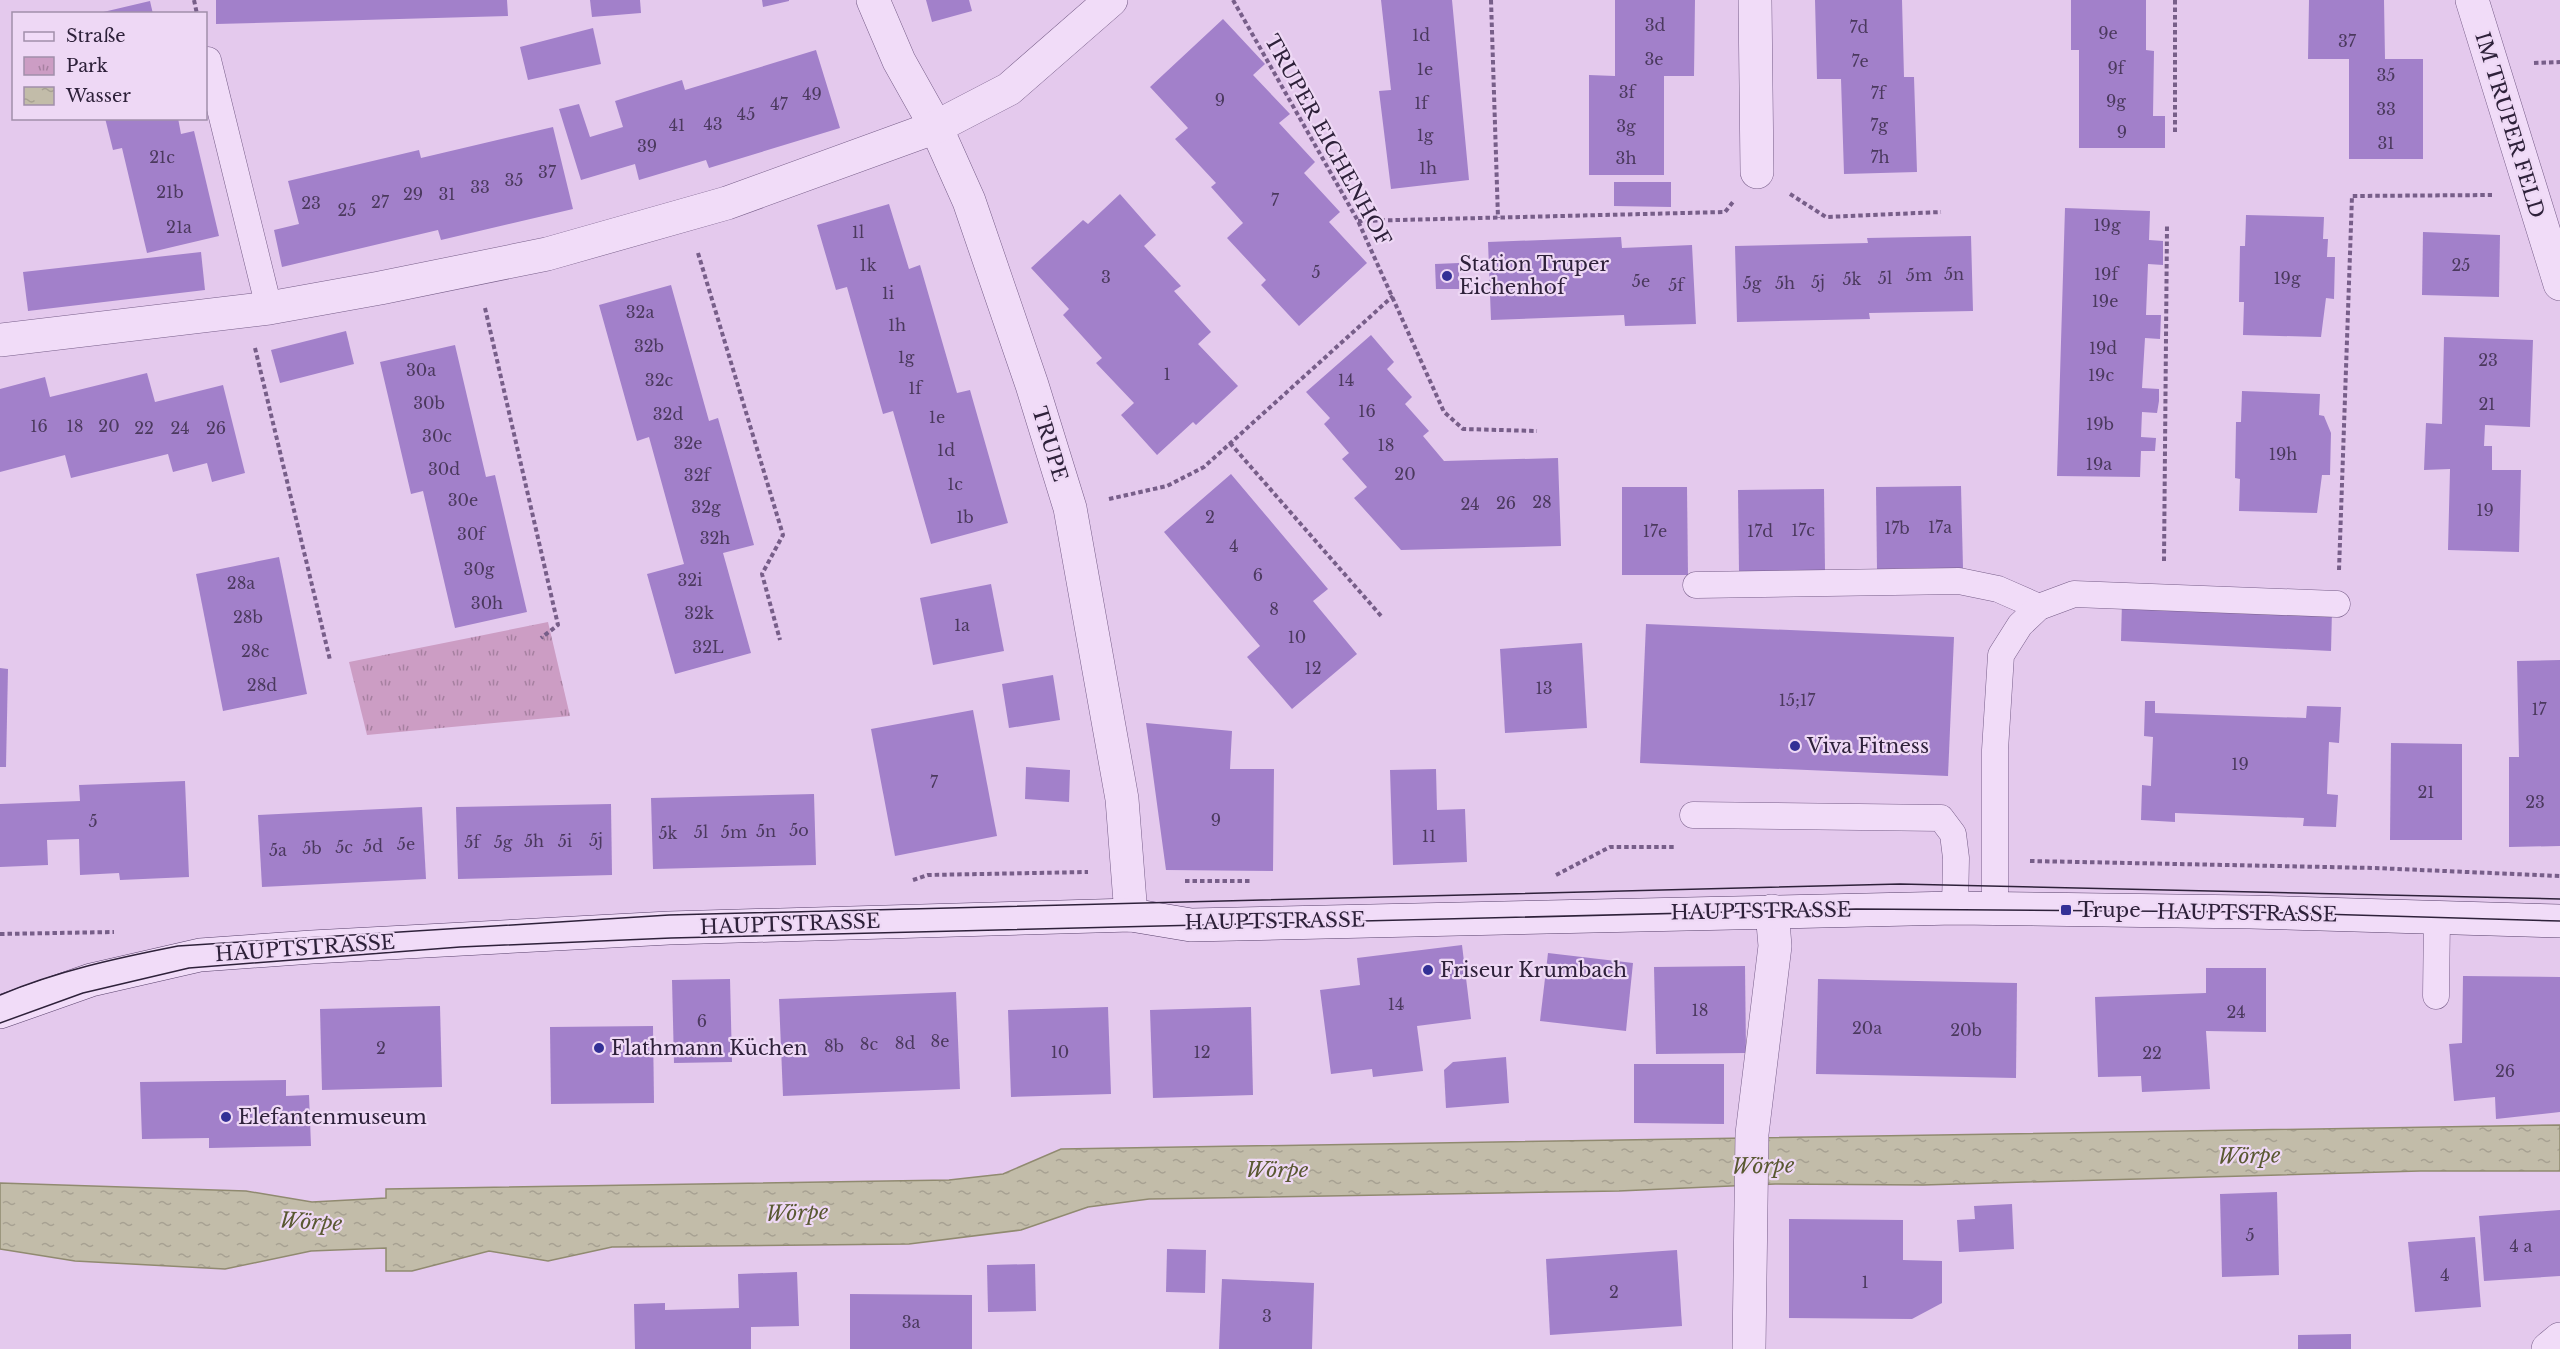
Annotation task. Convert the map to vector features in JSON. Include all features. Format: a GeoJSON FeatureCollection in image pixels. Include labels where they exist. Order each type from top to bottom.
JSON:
{"type":"FeatureCollection","features":[{"type":"Feature","properties":{"kind":"street","name":"TRUPE"},"geometry":{"type":"LineString","coordinates":[[873,0],[899,61],[936,127],[969,201],[1032,385],[1070,508],[1122,799],[1130,876],[1131,915]]}},
{"type":"Feature","properties":{"kind":"street"},"geometry":{"type":"LineString","coordinates":[[0,340],[258,309],[476,269],[547,254],[727,203],[936,127],[1009,89],[1111,0]]}},
{"type":"Feature","properties":{"kind":"street"},"geometry":{"type":"LineString","coordinates":[[1755,0],[1757,172]]}},
{"type":"Feature","properties":{"kind":"street","name":"IM TRUPER FELD"},"geometry":{"type":"LineString","coordinates":[[2472,0],[2560,284]]}},
{"type":"Feature","properties":{"kind":"street","name":"HAUPTSTRASSE"},"geometry":{"type":"LineString","coordinates":[[0,1012],[91,980],[200,956],[312,946],[669,928],[1131,915],[1191,925],[1955,908],[2560,921]]}},
{"type":"Feature","properties":{"kind":"street"},"geometry":{"type":"LineString","coordinates":[[1749,1349],[1752,1134],[1775,946],[1772,911]]}},
{"type":"Feature","properties":{"kind":"street"},"geometry":{"type":"LineString","coordinates":[[2548,1349],[2560,1339]]}},
{"type":"Feature","properties":{"kind":"lane"},"geometry":{"type":"LineString","coordinates":[[208,60],[258,309]]}},
{"type":"Feature","properties":{"kind":"lane"},"geometry":{"type":"LineString","coordinates":[[1696,585],[1959,581],[1998,589],[2039,607]]}},
{"type":"Feature","properties":{"kind":"lane"},"geometry":{"type":"LineString","coordinates":[[1995,909],[1995,750],[2001,655],[2020,625],[2039,607],[2074,594],[2337,604]]}},
{"type":"Feature","properties":{"kind":"lane"},"geometry":{"type":"LineString","coordinates":[[1693,815],[1941,818],[1953,834],[1956,858],[1955,908]]}},
{"type":"Feature","properties":{"kind":"lane"},"geometry":{"type":"LineString","coordinates":[[2436,996],[2437,917]]}},
{"type":"Feature","properties":{"kind":"path","name":"TRUPER EICHENHOF"},"geometry":{"type":"LineString","coordinates":[[1233,0],[1358,221],[1444,412],[1463,429],[1537,431]]}},
{"type":"Feature","properties":{"kind":"path"},"geometry":{"type":"LineString","coordinates":[[1491,0],[1498,218]]}},
{"type":"Feature","properties":{"kind":"path"},"geometry":{"type":"LineString","coordinates":[[2175,0],[2175,133]]}},
{"type":"Feature","properties":{"kind":"path"},"geometry":{"type":"LineString","coordinates":[[1358,221],[1725,212],[1757,172],[1826,217],[1941,212]]}},
{"type":"Feature","properties":{"kind":"path"},"geometry":{"type":"LineString","coordinates":[[2337,604],[2352,196],[2532,195]]}},
{"type":"Feature","properties":{"kind":"path"},"geometry":{"type":"LineString","coordinates":[[687,214],[783,535],[762,574],[780,640]]}},
{"type":"Feature","properties":{"kind":"path"},"geometry":{"type":"LineString","coordinates":[[2163,598],[2167,226]]}},
{"type":"Feature","properties":{"kind":"path"},"geometry":{"type":"LineString","coordinates":[[476,269],[558,625],[541,638]]}},
{"type":"Feature","properties":{"kind":"path"},"geometry":{"type":"LineString","coordinates":[[1070,508],[1167,486],[1204,467],[1393,296]]}},
{"type":"Feature","properties":{"kind":"path"},"geometry":{"type":"LineString","coordinates":[[258,309],[330,660]]}},
{"type":"Feature","properties":{"kind":"path"},"geometry":{"type":"LineString","coordinates":[[1230,443],[1382,617]]}},
{"type":"Feature","properties":{"kind":"path"},"geometry":{"type":"LineString","coordinates":[[1551,878],[1610,847],[1680,847]]}},
{"type":"Feature","properties":{"kind":"path"},"geometry":{"type":"LineString","coordinates":[[1996,860],[2375,868],[2560,876]]}},
{"type":"Feature","properties":{"kind":"path"},"geometry":{"type":"LineString","coordinates":[[1130,876],[1164,881],[1257,881]]}},
{"type":"Feature","properties":{"kind":"path"},"geometry":{"type":"LineString","coordinates":[[0,934],[115,932]]}},
{"type":"Feature","properties":{"kind":"green space"},"geometry":{"type":"Polygon","coordinates":[[[548,622],[570,716],[367,735],[349,662],[548,622]]]}},
{"type":"Feature","properties":{"kind":"water","name":"Wörpe"},"geometry":{"type":"Polygon","coordinates":[[[2560,1125],[2560,1171],[2420,1171],[1923,1185],[1775,1184],[1619,1191],[1149,1199],[1088,1207],[1021,1230],[909,1244],[612,1247],[548,1261],[489,1251],[412,1271],[386,1271],[386,1248],[311,1251],[225,1269],[75,1261],[0,1249],[0,1183],[246,1191],[312,1202],[386,1198],[386,1189],[949,1180],[1003,1174],[1061,1149],[2560,1125]]]}},
{"type":"Feature","properties":{"kind":"building"},"geometry":{"type":"Polygon","coordinates":[[[216,0],[507,0],[508,16],[216,24],[216,0]]]}},
{"type":"Feature","properties":{"kind":"building"},"geometry":{"type":"Polygon","coordinates":[[[590,0],[640,0],[641,13],[592,17],[590,0]]]}},
{"type":"Feature","properties":{"kind":"building"},"geometry":{"type":"Polygon","coordinates":[[[762,0],[789,0],[789,1],[763,7],[762,0]]]}},
{"type":"Feature","properties":{"kind":"building"},"geometry":{"type":"Polygon","coordinates":[[[926,0],[969,0],[972,11],[932,22],[926,0]]]}},
{"type":"Feature","properties":{"kind":"building"},"geometry":{"type":"Polygon","coordinates":[[[1381,0],[1452,0],[1469,180],[1391,189],[1379,91],[1391,90],[1381,0]]]}},
{"type":"Feature","properties":{"kind":"building"},"geometry":{"type":"Polygon","coordinates":[[[1615,0],[1695,0],[1694,76],[1664,76],[1664,175],[1589,175],[1589,75],[1615,76],[1615,0]]]}},
{"type":"Feature","properties":{"kind":"building"},"geometry":{"type":"Polygon","coordinates":[[[1815,0],[1902,0],[1904,77],[1914,77],[1917,172],[1844,174],[1841,79],[1817,79],[1815,0]]]}},
{"type":"Feature","properties":{"kind":"building"},"geometry":{"type":"Polygon","coordinates":[[[2071,0],[2146,0],[2146,50],[2154,51],[2153,116],[2165,116],[2165,148],[2079,148],[2079,50],[2071,50],[2071,0]]]}},
{"type":"Feature","properties":{"kind":"building"},"geometry":{"type":"Polygon","coordinates":[[[2309,0],[2384,0],[2385,59],[2423,59],[2423,159],[2349,159],[2349,59],[2308,59],[2309,0]]]}},
{"type":"Feature","properties":{"kind":"building"},"geometry":{"type":"Polygon","coordinates":[[[150,1],[153,12],[103,12],[150,1]]]}},
{"type":"Feature","properties":{"kind":"building"},"geometry":{"type":"Polygon","coordinates":[[[1223,19],[1265,64],[1253,75],[1290,114],[1279,123],[1315,162],[1304,173],[1340,212],[1329,222],[1367,263],[1299,326],[1261,285],[1266,280],[1227,238],[1243,223],[1211,187],[1216,183],[1175,139],[1188,128],[1150,87],[1223,19]]]}},
{"type":"Feature","properties":{"kind":"building"},"geometry":{"type":"Polygon","coordinates":[[[593,28],[601,64],[528,80],[520,47],[593,28]]]}},
{"type":"Feature","properties":{"kind":"building"},"geometry":{"type":"Polygon","coordinates":[[[816,50],[840,128],[709,168],[706,160],[639,180],[635,164],[581,180],[559,109],[579,104],[590,137],[623,127],[615,101],[682,80],[685,90],[816,50]]]}},
{"type":"Feature","properties":{"kind":"building"},"geometry":{"type":"Polygon","coordinates":[[[106,120],[178,120],[181,134],[194,131],[219,236],[147,253],[122,148],[113,150],[106,120]]]}},
{"type":"Feature","properties":{"kind":"building"},"geometry":{"type":"Polygon","coordinates":[[[553,127],[573,209],[441,240],[438,230],[282,267],[274,230],[299,224],[288,181],[419,150],[421,158],[553,127]]]}},
{"type":"Feature","properties":{"kind":"building"},"geometry":{"type":"Polygon","coordinates":[[[1614,182],[1671,182],[1671,207],[1614,206],[1614,182]]]}},
{"type":"Feature","properties":{"kind":"building"},"geometry":{"type":"Polygon","coordinates":[[[1120,194],[1156,235],[1144,246],[1181,286],[1174,291],[1211,332],[1198,344],[1238,386],[1196,425],[1193,422],[1157,455],[1121,415],[1134,403],[1096,363],[1102,358],[1063,315],[1069,309],[1031,268],[1083,220],[1088,224],[1120,194]]]}},
{"type":"Feature","properties":{"kind":"building"},"geometry":{"type":"Polygon","coordinates":[[[889,204],[909,269],[920,265],[957,393],[970,390],[1008,523],[931,544],[893,411],[883,414],[847,287],[836,290],[817,225],[889,204]]]}},
{"type":"Feature","properties":{"kind":"building"},"geometry":{"type":"Polygon","coordinates":[[[2065,208],[2150,211],[2149,240],[2163,241],[2163,265],[2148,264],[2146,315],[2161,315],[2160,339],[2145,338],[2142,388],[2159,389],[2159,401],[2157,413],[2142,412],[2141,437],[2156,438],[2155,451],[2141,451],[2140,477],[2057,476],[2065,208]]]}},
{"type":"Feature","properties":{"kind":"building"},"geometry":{"type":"Polygon","coordinates":[[[2246,215],[2324,217],[2323,239],[2328,239],[2327,257],[2335,257],[2334,299],[2326,298],[2321,337],[2243,335],[2244,302],[2239,302],[2240,246],[2245,246],[2246,215]]]}},
{"type":"Feature","properties":{"kind":"building"},"geometry":{"type":"Polygon","coordinates":[[[2423,232],[2500,235],[2499,297],[2422,295],[2423,232]]]}},
{"type":"Feature","properties":{"kind":"building"},"geometry":{"type":"Polygon","coordinates":[[[1971,236],[1973,311],[1869,313],[1870,319],[1737,322],[1735,246],[1868,243],[1867,238],[1971,236]]]}},
{"type":"Feature","properties":{"kind":"building"},"geometry":{"type":"Polygon","coordinates":[[[1621,237],[1622,248],[1692,245],[1696,324],[1625,326],[1624,315],[1491,320],[1488,242],[1621,237]]]}},
{"type":"Feature","properties":{"kind":"building"},"geometry":{"type":"Polygon","coordinates":[[[201,252],[205,290],[28,311],[23,272],[201,252]]]}},
{"type":"Feature","properties":{"kind":"building","name":"Station Truper Eichenhof"},"geometry":{"type":"Polygon","coordinates":[[[1459,263],[1459,289],[1436,289],[1435,264],[1459,263]]]}},
{"type":"Feature","properties":{"kind":"building"},"geometry":{"type":"Polygon","coordinates":[[[671,285],[709,421],[718,418],[754,545],[723,553],[751,653],[675,674],[647,574],[684,564],[649,437],[637,441],[599,305],[671,285]]]}},
{"type":"Feature","properties":{"kind":"building"},"geometry":{"type":"Polygon","coordinates":[[[346,331],[354,364],[280,383],[271,350],[346,331]]]}},
{"type":"Feature","properties":{"kind":"building"},"geometry":{"type":"Polygon","coordinates":[[[1371,335],[1394,362],[1387,369],[1412,397],[1405,404],[1429,431],[1423,436],[1444,461],[1558,458],[1561,546],[1401,550],[1354,498],[1367,487],[1342,459],[1349,453],[1324,424],[1330,418],[1306,392],[1371,335]]]}},
{"type":"Feature","properties":{"kind":"building"},"geometry":{"type":"Polygon","coordinates":[[[2444,337],[2533,340],[2530,427],[2485,425],[2484,446],[2492,446],[2492,470],[2521,470],[2519,552],[2448,550],[2450,469],[2424,470],[2426,423],[2442,424],[2444,337]]]}},
{"type":"Feature","properties":{"kind":"building"},"geometry":{"type":"Polygon","coordinates":[[[455,345],[486,477],[495,475],[527,612],[455,628],[423,491],[411,494],[380,362],[455,345]]]}},
{"type":"Feature","properties":{"kind":"building"},"geometry":{"type":"Polygon","coordinates":[[[147,373],[155,402],[223,385],[245,473],[212,482],[207,463],[173,472],[168,454],[71,478],[65,455],[0,472],[0,389],[45,377],[50,397],[147,373]]]}},
{"type":"Feature","properties":{"kind":"building"},"geometry":{"type":"Polygon","coordinates":[[[2242,391],[2320,394],[2319,415],[2324,416],[2331,433],[2330,475],[2322,475],[2317,513],[2239,511],[2240,479],[2235,478],[2236,422],[2241,422],[2242,391]]]}},
{"type":"Feature","properties":{"kind":"building"},"geometry":{"type":"Polygon","coordinates":[[[1231,474],[1328,589],[1313,601],[1357,654],[1292,709],[1247,657],[1260,646],[1164,532],[1231,474]]]}},
{"type":"Feature","properties":{"kind":"building"},"geometry":{"type":"Polygon","coordinates":[[[1961,486],[1963,568],[1877,569],[1876,487],[1961,486]]]}},
{"type":"Feature","properties":{"kind":"building"},"geometry":{"type":"Polygon","coordinates":[[[1622,487],[1687,487],[1688,575],[1622,575],[1622,487]]]}},
{"type":"Feature","properties":{"kind":"building"},"geometry":{"type":"Polygon","coordinates":[[[1824,489],[1825,571],[1739,572],[1738,490],[1824,489]]]}},
{"type":"Feature","properties":{"kind":"building"},"geometry":{"type":"Polygon","coordinates":[[[279,557],[307,694],[223,711],[196,574],[279,557]]]}},
{"type":"Feature","properties":{"kind":"building"},"geometry":{"type":"Polygon","coordinates":[[[991,584],[1004,651],[933,665],[920,598],[991,584]]]}},
{"type":"Feature","properties":{"kind":"building"},"geometry":{"type":"Polygon","coordinates":[[[2122,601],[2332,610],[2331,651],[2121,641],[2122,601]]]}},
{"type":"Feature","properties":{"kind":"building"},"geometry":{"type":"Polygon","coordinates":[[[1646,624],[1954,637],[1948,776],[1640,763],[1646,624]]]}},
{"type":"Feature","properties":{"kind":"building"},"geometry":{"type":"Polygon","coordinates":[[[1582,643],[1587,728],[1505,733],[1500,649],[1582,643]]]}},
{"type":"Feature","properties":{"kind":"building"},"geometry":{"type":"Polygon","coordinates":[[[2560,660],[2560,846],[2509,847],[2509,757],[2519,757],[2517,661],[2560,660]]]}},
{"type":"Feature","properties":{"kind":"building"},"geometry":{"type":"Polygon","coordinates":[[[0,668],[8,669],[6,767],[0,767],[0,668]]]}},
{"type":"Feature","properties":{"kind":"building"},"geometry":{"type":"Polygon","coordinates":[[[1053,675],[1060,720],[1009,728],[1002,684],[1053,675]]]}},
{"type":"Feature","properties":{"kind":"building"},"geometry":{"type":"Polygon","coordinates":[[[2145,701],[2155,701],[2155,713],[2306,718],[2307,706],[2341,707],[2339,743],[2329,742],[2327,794],[2338,795],[2336,827],[2303,826],[2304,818],[2175,813],[2175,822],[2141,820],[2142,785],[2151,786],[2153,737],[2144,736],[2145,701]]]}},
{"type":"Feature","properties":{"kind":"building"},"geometry":{"type":"Polygon","coordinates":[[[973,710],[997,836],[895,856],[871,729],[973,710]]]}},
{"type":"Feature","properties":{"kind":"building"},"geometry":{"type":"Polygon","coordinates":[[[1146,723],[1232,731],[1230,769],[1274,769],[1273,871],[1166,870],[1146,723]]]}},
{"type":"Feature","properties":{"kind":"building"},"geometry":{"type":"Polygon","coordinates":[[[2391,743],[2462,744],[2462,840],[2390,840],[2391,743]]]}},
{"type":"Feature","properties":{"kind":"building"},"geometry":{"type":"Polygon","coordinates":[[[1026,767],[1070,770],[1069,802],[1025,799],[1026,767]]]}},
{"type":"Feature","properties":{"kind":"building"},"geometry":{"type":"Polygon","coordinates":[[[1436,769],[1437,810],[1465,809],[1467,862],[1393,865],[1390,770],[1436,769]]]}},
{"type":"Feature","properties":{"kind":"building"},"geometry":{"type":"Polygon","coordinates":[[[185,781],[189,877],[120,880],[119,873],[80,875],[79,839],[47,840],[48,865],[0,867],[0,804],[80,801],[79,785],[185,781]]]}},
{"type":"Feature","properties":{"kind":"building"},"geometry":{"type":"Polygon","coordinates":[[[814,794],[816,865],[653,869],[651,798],[814,794]]]}},
{"type":"Feature","properties":{"kind":"building"},"geometry":{"type":"Polygon","coordinates":[[[611,804],[612,875],[458,879],[456,807],[611,804]]]}},
{"type":"Feature","properties":{"kind":"building"},"geometry":{"type":"Polygon","coordinates":[[[422,807],[426,879],[262,887],[258,815],[422,807]]]}},
{"type":"Feature","properties":{"kind":"building"},"geometry":{"type":"Polygon","coordinates":[[[1462,945],[1471,1019],[1417,1026],[1423,1071],[1373,1077],[1372,1069],[1331,1074],[1320,990],[1360,985],[1357,958],[1462,945]]]}},
{"type":"Feature","properties":{"kind":"building"},"geometry":{"type":"Polygon","coordinates":[[[1548,953],[1633,963],[1626,1031],[1540,1021],[1548,953]]]}},
{"type":"Feature","properties":{"kind":"building"},"geometry":{"type":"Polygon","coordinates":[[[1745,966],[1746,1053],[1656,1054],[1654,967],[1745,966]]]}},
{"type":"Feature","properties":{"kind":"building"},"geometry":{"type":"Polygon","coordinates":[[[2206,968],[2266,968],[2266,1032],[2206,1031],[2210,1089],[2142,1092],[2141,1076],[2098,1077],[2095,997],[2206,993],[2206,968]]]}},
{"type":"Feature","properties":{"kind":"building"},"geometry":{"type":"Polygon","coordinates":[[[2463,976],[2560,977],[2560,1112],[2496,1119],[2495,1097],[2454,1101],[2449,1044],[2462,1043],[2463,976]]]}},
{"type":"Feature","properties":{"kind":"building"},"geometry":{"type":"Polygon","coordinates":[[[730,979],[732,1062],[674,1063],[672,980],[730,979]]]}},
{"type":"Feature","properties":{"kind":"building"},"geometry":{"type":"Polygon","coordinates":[[[1818,979],[2017,983],[2016,1078],[1816,1074],[1818,979]]]}},
{"type":"Feature","properties":{"kind":"building"},"geometry":{"type":"Polygon","coordinates":[[[956,992],[960,1089],[783,1096],[779,999],[956,992]]]}},
{"type":"Feature","properties":{"kind":"building"},"geometry":{"type":"Polygon","coordinates":[[[440,1006],[442,1087],[322,1090],[320,1009],[440,1006]]]}},
{"type":"Feature","properties":{"kind":"building"},"geometry":{"type":"Polygon","coordinates":[[[1108,1007],[1111,1094],[1011,1097],[1008,1010],[1108,1007]]]}},
{"type":"Feature","properties":{"kind":"building"},"geometry":{"type":"Polygon","coordinates":[[[1251,1007],[1253,1095],[1153,1098],[1150,1010],[1251,1007]]]}},
{"type":"Feature","properties":{"kind":"building"},"geometry":{"type":"Polygon","coordinates":[[[653,1026],[654,1103],[551,1104],[550,1027],[653,1026]]]}},
{"type":"Feature","properties":{"kind":"building"},"geometry":{"type":"Polygon","coordinates":[[[1506,1057],[1509,1103],[1446,1108],[1444,1070],[1453,1062],[1506,1057]]]}},
{"type":"Feature","properties":{"kind":"building"},"geometry":{"type":"Polygon","coordinates":[[[1634,1064],[1724,1064],[1724,1124],[1634,1123],[1634,1064]]]}},
{"type":"Feature","properties":{"kind":"building","name":"Elefantenmuseum"},"geometry":{"type":"Polygon","coordinates":[[[286,1080],[286,1096],[309,1095],[311,1146],[209,1148],[209,1138],[142,1139],[140,1082],[286,1080]]]}},
{"type":"Feature","properties":{"kind":"building"},"geometry":{"type":"Polygon","coordinates":[[[2277,1192],[2279,1275],[2222,1277],[2220,1194],[2277,1192]]]}},
{"type":"Feature","properties":{"kind":"building"},"geometry":{"type":"Polygon","coordinates":[[[2012,1204],[2014,1249],[1959,1252],[1957,1220],[1975,1219],[1974,1206],[2012,1204]]]}},
{"type":"Feature","properties":{"kind":"building"},"geometry":{"type":"Polygon","coordinates":[[[2560,1210],[2560,1276],[2484,1281],[2479,1216],[2560,1210]]]}},
{"type":"Feature","properties":{"kind":"building"},"geometry":{"type":"Polygon","coordinates":[[[1789,1219],[1903,1220],[1903,1260],[1942,1261],[1942,1303],[1912,1319],[1789,1318],[1789,1219]]]}},
{"type":"Feature","properties":{"kind":"building"},"geometry":{"type":"Polygon","coordinates":[[[2475,1237],[2481,1307],[2415,1312],[2408,1242],[2475,1237]]]}},
{"type":"Feature","properties":{"kind":"building"},"geometry":{"type":"Polygon","coordinates":[[[1167,1249],[1206,1250],[1205,1293],[1166,1292],[1167,1249]]]}},
{"type":"Feature","properties":{"kind":"building"},"geometry":{"type":"Polygon","coordinates":[[[1677,1250],[1682,1326],[1550,1335],[1546,1259],[1677,1250]]]}},
{"type":"Feature","properties":{"kind":"building"},"geometry":{"type":"Polygon","coordinates":[[[1035,1264],[1036,1311],[988,1312],[987,1265],[1035,1264]]]}},
{"type":"Feature","properties":{"kind":"building"},"geometry":{"type":"Polygon","coordinates":[[[797,1272],[799,1326],[751,1327],[751,1349],[635,1349],[634,1304],[665,1303],[665,1310],[739,1308],[738,1274],[797,1272]]]}},
{"type":"Feature","properties":{"kind":"building"},"geometry":{"type":"Polygon","coordinates":[[[1222,1279],[1314,1283],[1312,1349],[1219,1349],[1222,1279]]]}},
{"type":"Feature","properties":{"kind":"building"},"geometry":{"type":"Polygon","coordinates":[[[850,1294],[972,1295],[972,1349],[850,1349],[850,1294]]]}},
{"type":"Feature","properties":{"kind":"building"},"geometry":{"type":"Polygon","coordinates":[[[2351,1334],[2351,1349],[2298,1349],[2298,1335],[2351,1334]]]}},
{"type":"Feature","properties":{"kind":"tram line"},"geometry":{"type":"LineString","coordinates":[[0,995],[65,972],[178,946],[669,915],[1900,884],[2560,899]]}},
{"type":"Feature","properties":{"kind":"tram line"},"geometry":{"type":"LineString","coordinates":[[0,1023],[83,993],[189,968],[460,947],[671,938],[1856,909],[2250,912],[2560,921]]}},
{"type":"Feature","properties":{"kind":"place","name":"Station Truper Eichenhof"},"geometry":{"type":"Point","coordinates":[1447,276]}},
{"type":"Feature","properties":{"kind":"place","name":"Viva Fitness"},"geometry":{"type":"Point","coordinates":[1795,746]}},
{"type":"Feature","properties":{"kind":"place","name":"Trupe"},"geometry":{"type":"Point","coordinates":[2066,910]}},
{"type":"Feature","properties":{"kind":"place","name":"Friseur Krumbach"},"geometry":{"type":"Point","coordinates":[1428,970]}},
{"type":"Feature","properties":{"kind":"place","name":"Flathmann Küchen"},"geometry":{"type":"Point","coordinates":[599,1048]}},
{"type":"Feature","properties":{"kind":"place","name":"Elefantenmuseum"},"geometry":{"type":"Point","coordinates":[226,1117]}}]}
